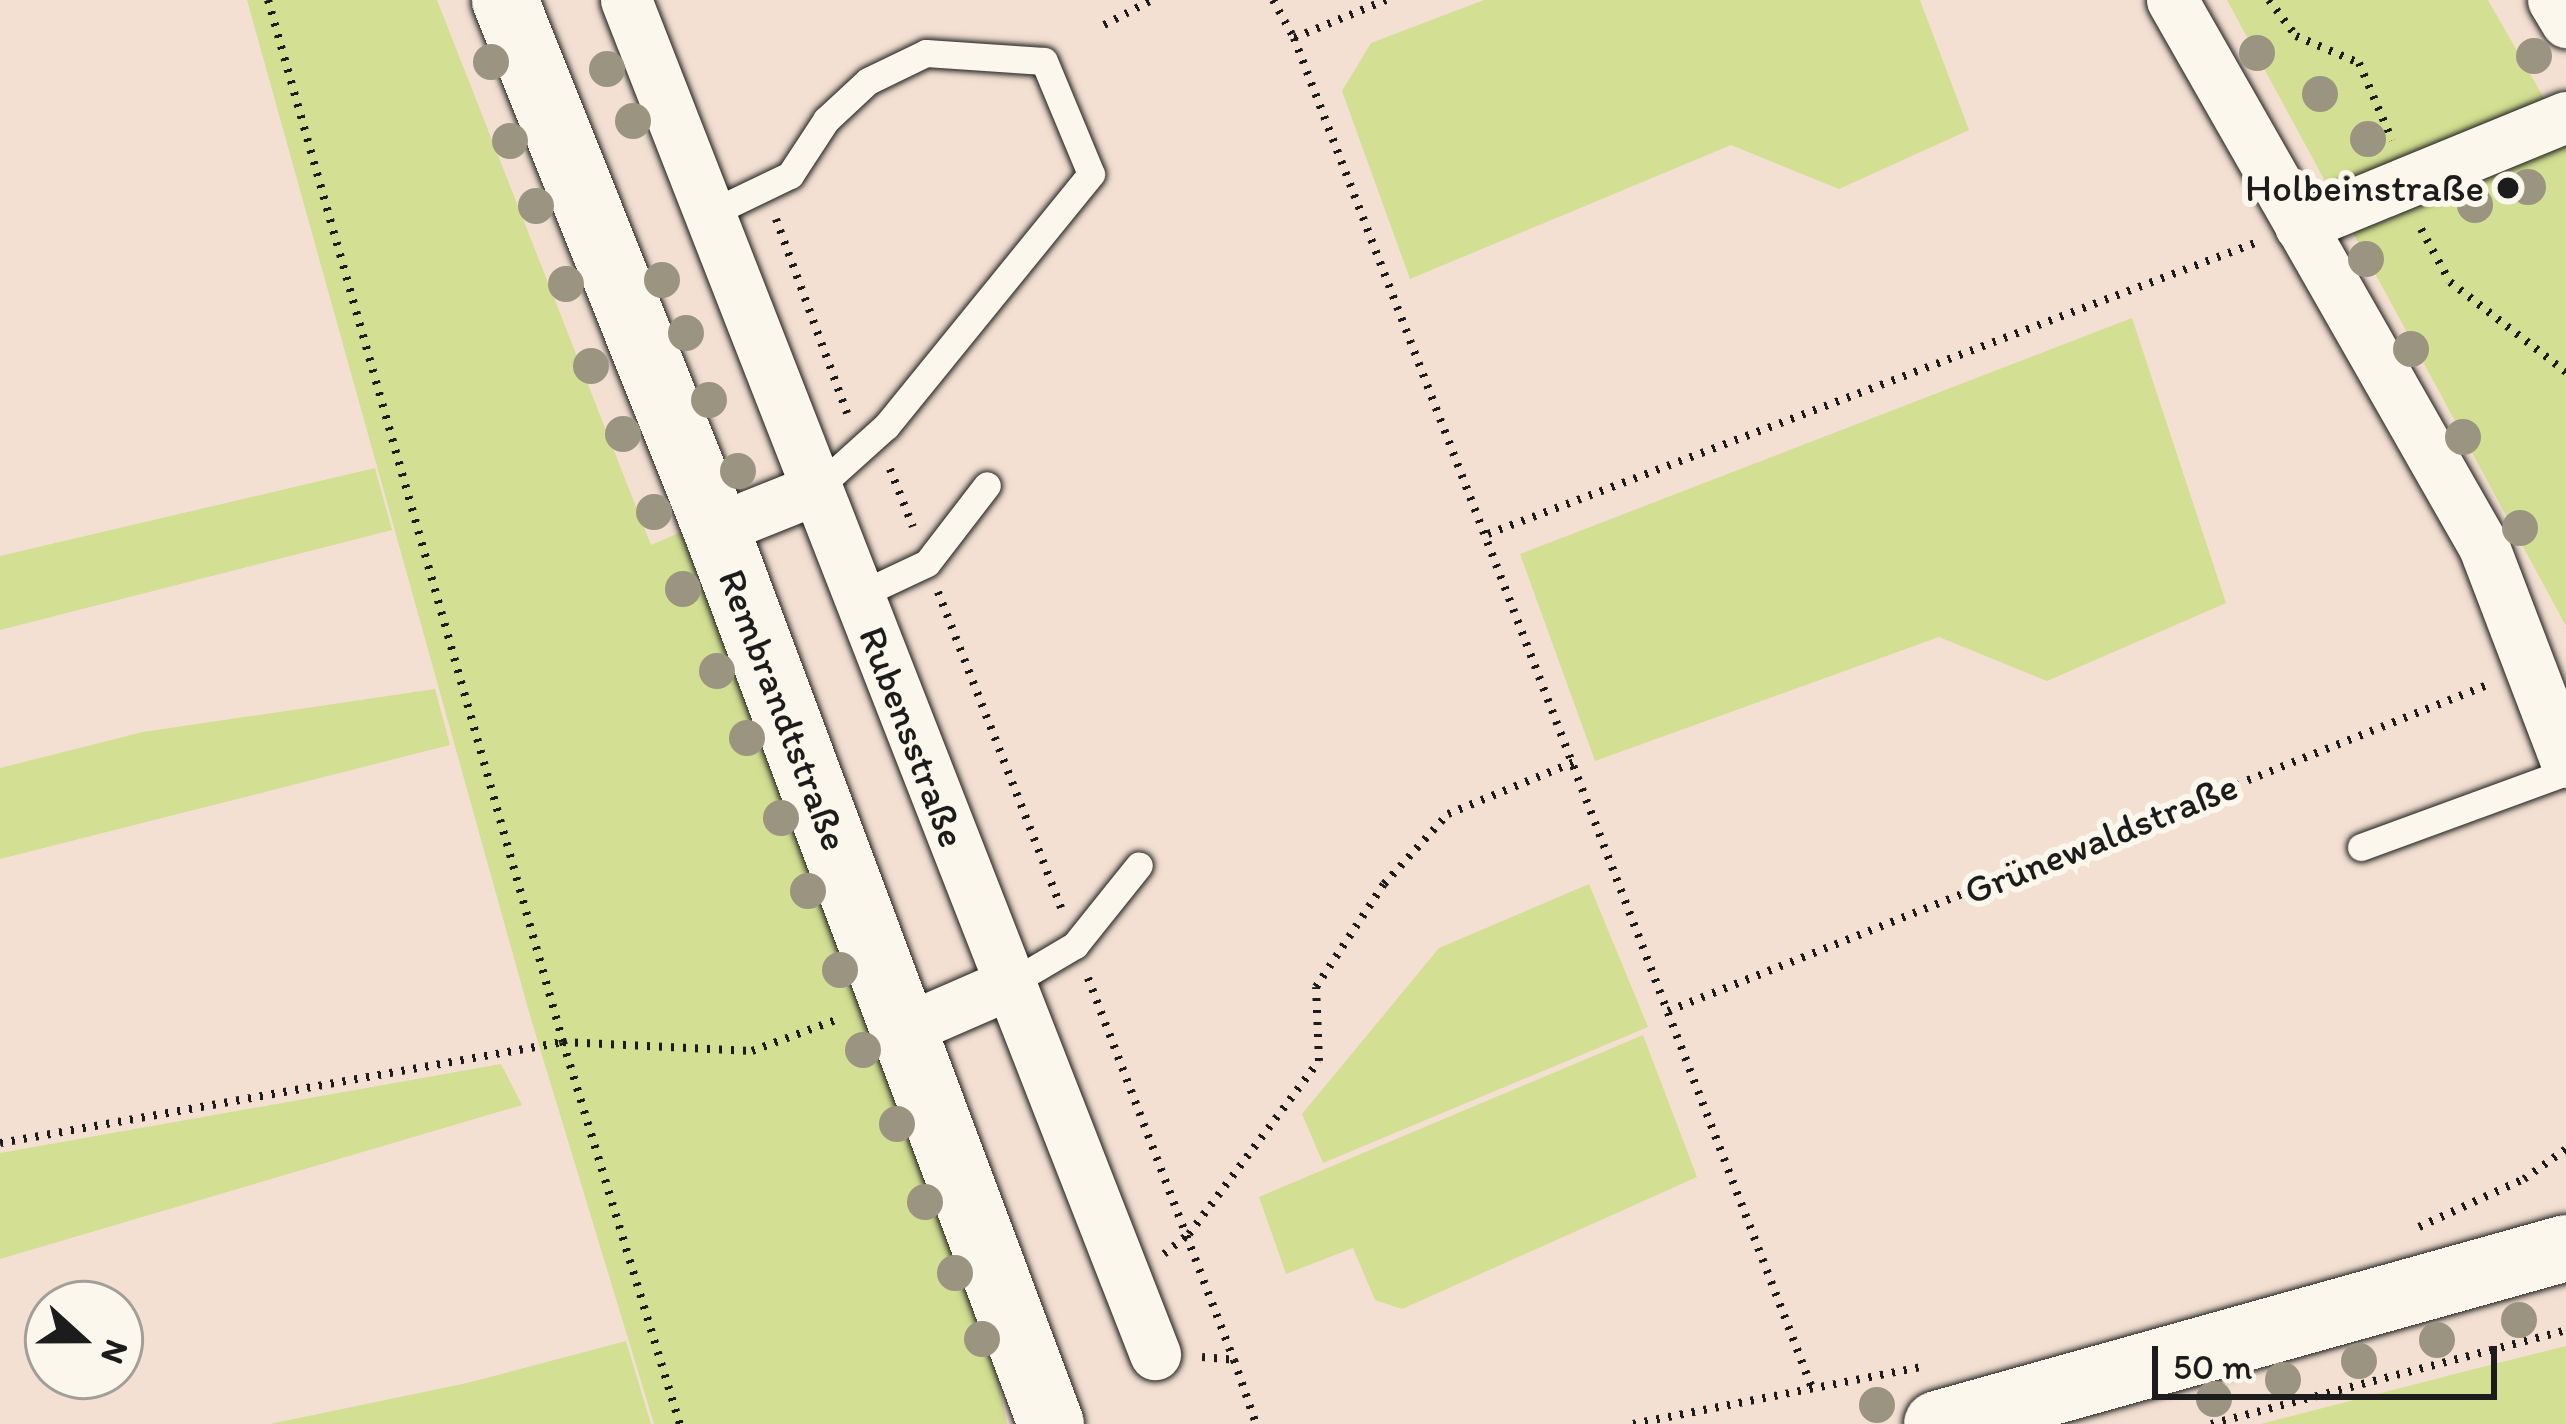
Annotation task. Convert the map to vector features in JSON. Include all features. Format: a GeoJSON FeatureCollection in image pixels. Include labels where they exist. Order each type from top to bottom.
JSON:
{"type":"FeatureCollection","features":[{"type":"Feature","properties":{"kind":"street","name":"Rembrandtstraße"},"geometry":{"type":"LineString","coordinates":[[505,0],[716,529],[1051,1424]]}},
{"type":"Feature","properties":{"kind":"street","name":"Rubensstraße"},"geometry":{"type":"LineString","coordinates":[[626,0],[1155,1354]]}},
{"type":"Feature","properties":{"kind":"street"},"geometry":{"type":"LineString","coordinates":[[2172,0],[2484,547],[2566,762]]}},
{"type":"Feature","properties":{"kind":"street"},"geometry":{"type":"LineString","coordinates":[[2553,0],[2566,22]]}},
{"type":"Feature","properties":{"kind":"street"},"geometry":{"type":"LineString","coordinates":[[2300,226],[2566,116]]}},
{"type":"Feature","properties":{"kind":"street"},"geometry":{"type":"LineString","coordinates":[[716,529],[816,489]]}},
{"type":"Feature","properties":{"kind":"street"},"geometry":{"type":"LineString","coordinates":[[897,1014],[1009,984]]}},
{"type":"Feature","properties":{"kind":"street"},"geometry":{"type":"LineString","coordinates":[[1936,1394],[2566,1248]]}},
{"type":"Feature","properties":{"kind":"lane"},"geometry":{"type":"LineString","coordinates":[[711,213],[790,176],[826,120],[868,81],[926,53],[1044,61],[1091,174],[868,441],[816,489]]}},
{"type":"Feature","properties":{"kind":"lane"},"geometry":{"type":"LineString","coordinates":[[857,596],[927,562],[987,484]]}},
{"type":"Feature","properties":{"kind":"lane"},"geometry":{"type":"LineString","coordinates":[[2361,848],[2566,772]]}},
{"type":"Feature","properties":{"kind":"lane"},"geometry":{"type":"LineString","coordinates":[[1009,984],[1075,945],[1139,866]]}},
{"type":"Feature","properties":{"kind":"path"},"geometry":{"type":"LineString","coordinates":[[268,0],[563,1042],[680,1424]]}},
{"type":"Feature","properties":{"kind":"path"},"geometry":{"type":"LineString","coordinates":[[1104,25],[1152,0]]}},
{"type":"Feature","properties":{"kind":"path"},"geometry":{"type":"LineString","coordinates":[[1274,0],[1294,38],[1488,534],[1812,1388]]}},
{"type":"Feature","properties":{"kind":"path"},"geometry":{"type":"LineString","coordinates":[[1294,38],[1386,0]]}},
{"type":"Feature","properties":{"kind":"path"},"geometry":{"type":"LineString","coordinates":[[766,189],[868,441],[927,562],[1189,1234],[1256,1424]]}},
{"type":"Feature","properties":{"kind":"path"},"geometry":{"type":"LineString","coordinates":[[1488,534],[2300,226]]}},
{"type":"Feature","properties":{"kind":"path","name":"Grünewaldstraße"},"geometry":{"type":"LineString","coordinates":[[1668,1011],[2533,666]]}},
{"type":"Feature","properties":{"kind":"path"},"geometry":{"type":"LineString","coordinates":[[1126,1286],[1189,1234],[1319,1061],[1316,987],[1384,884],[1448,814],[1574,762]]}},
{"type":"Feature","properties":{"kind":"path"},"geometry":{"type":"LineString","coordinates":[[0,1143],[563,1042],[752,1051],[897,1014]]}},
{"type":"Feature","properties":{"kind":"path"},"geometry":{"type":"LineString","coordinates":[[2408,1231],[2524,1179],[2566,1150]]}},
{"type":"Feature","properties":{"kind":"path"},"geometry":{"type":"LineString","coordinates":[[2211,1424],[2566,1330]]}},
{"type":"Feature","properties":{"kind":"path"},"geometry":{"type":"LineString","coordinates":[[1155,1354],[1234,1360]]}},
{"type":"Feature","properties":{"kind":"path"},"geometry":{"type":"LineString","coordinates":[[1633,1424],[1812,1388],[1936,1394]]}},
{"type":"Feature","properties":{"kind":"green space"},"geometry":{"type":"Polygon","coordinates":[[[247,0],[437,0],[651,545],[681,532],[986,1324],[1007,1424],[654,1424],[531,1019],[247,0]]]}},
{"type":"Feature","properties":{"kind":"green space"},"geometry":{"type":"Polygon","coordinates":[[[1484,0],[1920,0],[1969,130],[1839,189],[1731,145],[1410,279],[1342,91],[1371,43],[1484,0]]]}},
{"type":"Feature","properties":{"kind":"green space"},"geometry":{"type":"Polygon","coordinates":[[[2227,0],[2488,0],[2566,137],[2566,626],[2227,0]]]}},
{"type":"Feature","properties":{"kind":"green space"},"geometry":{"type":"Polygon","coordinates":[[[2132,318],[2226,603],[2047,681],[1939,637],[1595,761],[1520,554],[2132,318]]]}},
{"type":"Feature","properties":{"kind":"green space"},"geometry":{"type":"Polygon","coordinates":[[[375,468],[392,530],[0,630],[0,556],[375,468]]]}},
{"type":"Feature","properties":{"kind":"green space"},"geometry":{"type":"Polygon","coordinates":[[[435,689],[450,745],[0,859],[0,768],[143,732],[435,689]]]}},
{"type":"Feature","properties":{"kind":"green space"},"geometry":{"type":"Polygon","coordinates":[[[1589,884],[1648,1027],[1323,1163],[1302,1114],[1439,948],[1589,884]]]}},
{"type":"Feature","properties":{"kind":"green space"},"geometry":{"type":"Polygon","coordinates":[[[1643,1035],[1697,1177],[1402,1309],[1375,1300],[1353,1248],[1286,1274],[1259,1197],[1643,1035]]]}},
{"type":"Feature","properties":{"kind":"green space"},"geometry":{"type":"Polygon","coordinates":[[[501,1064],[522,1105],[0,1259],[0,1153],[501,1064]]]}},
{"type":"Feature","properties":{"kind":"green space"},"geometry":{"type":"Polygon","coordinates":[[[626,1341],[651,1424],[270,1424],[467,1383],[626,1341]]]}},
{"type":"Feature","properties":{"kind":"green space"},"geometry":{"type":"Polygon","coordinates":[[[2566,1346],[2566,1424],[2261,1424],[2490,1365],[2566,1346]]]}},
{"type":"Feature","properties":{"kind":"place","name":"Holbeinstraße"},"geometry":{"type":"Point","coordinates":[2508,188]}}]}
